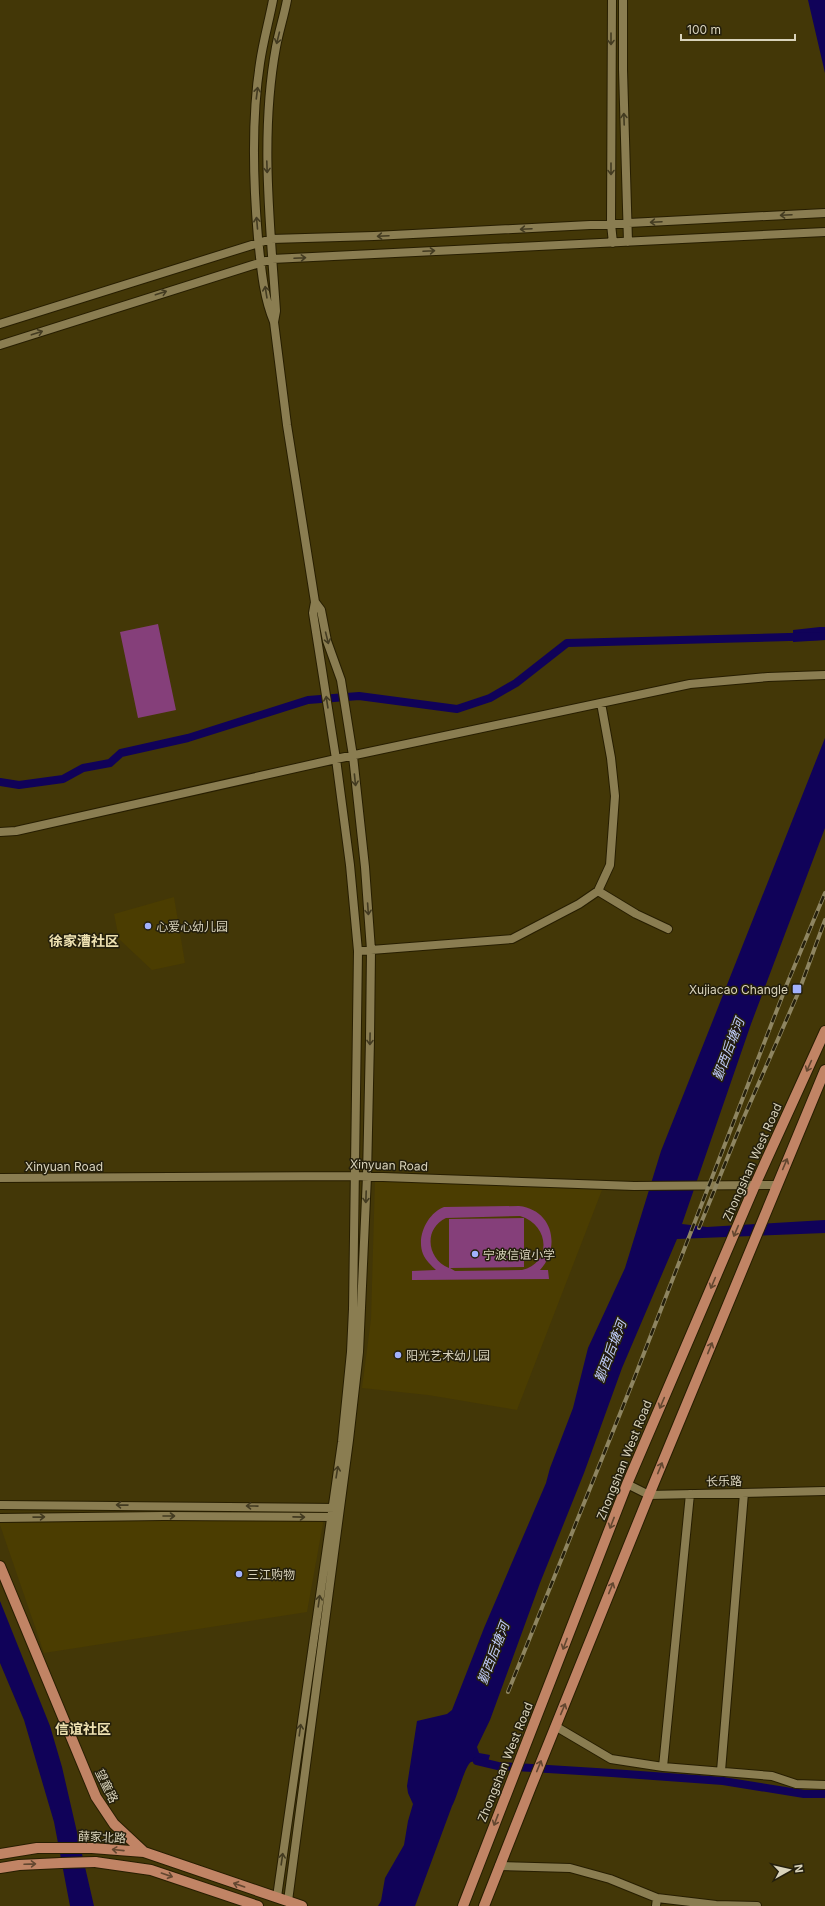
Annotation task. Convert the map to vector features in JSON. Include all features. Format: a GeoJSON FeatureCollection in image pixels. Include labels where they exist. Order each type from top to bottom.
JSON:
{"type":"FeatureCollection","features":[{"type":"Feature","properties":{"kind":"main road","name":"Zhongshan West Road"},"geometry":{"type":"LineString","coordinates":[[463,1906],[627,1484],[728,1248],[825,1031]]}},
{"type":"Feature","properties":{"kind":"main road"},"geometry":{"type":"LineString","coordinates":[[484,1906],[649,1495],[776,1185],[825,1070]]}},
{"type":"Feature","properties":{"kind":"main road","name":"望童路"},"geometry":{"type":"LineString","coordinates":[[0,1566],[96,1797],[114,1824],[144,1852],[302,1906]]}},
{"type":"Feature","properties":{"kind":"main road","name":"薛家北路"},"geometry":{"type":"LineString","coordinates":[[0,1854],[37,1848],[92,1848],[144,1852]]}},
{"type":"Feature","properties":{"kind":"main road"},"geometry":{"type":"LineString","coordinates":[[0,1868],[19,1865],[95,1862],[129,1866],[152,1870],[258,1906]]}},
{"type":"Feature","properties":{"kind":"street"},"geometry":{"type":"LineString","coordinates":[[273,0],[260,62],[254,134],[255,200],[261,262],[268,310],[274,322]]}},
{"type":"Feature","properties":{"kind":"street"},"geometry":{"type":"LineString","coordinates":[[287,0],[276,47],[269,105],[267,156],[276,311],[274,322],[314,602],[313,613],[336,759],[350,865],[358,951],[351,1352],[335,1517],[288,1901]]}},
{"type":"Feature","properties":{"kind":"street"},"geometry":{"type":"LineString","coordinates":[[612,0],[611,224],[613,242]]}},
{"type":"Feature","properties":{"kind":"street"},"geometry":{"type":"LineString","coordinates":[[623,0],[623,70],[628,242]]}},
{"type":"Feature","properties":{"kind":"street"},"geometry":{"type":"LineString","coordinates":[[0,324],[271,239],[374,236],[825,213]]}},
{"type":"Feature","properties":{"kind":"street"},"geometry":{"type":"LineString","coordinates":[[0,345],[272,259],[825,232]]}},
{"type":"Feature","properties":{"kind":"street"},"geometry":{"type":"LineString","coordinates":[[314,602],[321,610],[327,641],[341,680],[353,756],[365,867],[371,950],[367,1176],[359,1352],[336,1507]]}},
{"type":"Feature","properties":{"kind":"street"},"geometry":{"type":"LineString","coordinates":[[0,832],[16,831],[336,759],[690,684],[768,677],[825,675]]}},
{"type":"Feature","properties":{"kind":"street"},"geometry":{"type":"LineString","coordinates":[[358,951],[512,939],[579,904],[598,891],[610,864],[615,796],[611,758],[601,703]]}},
{"type":"Feature","properties":{"kind":"street"},"geometry":{"type":"LineString","coordinates":[[598,891],[636,914],[668,929]]}},
{"type":"Feature","properties":{"kind":"street","name":"Xinyuan Road"},"geometry":{"type":"LineString","coordinates":[[0,1178],[367,1176],[634,1186],[776,1185]]}},
{"type":"Feature","properties":{"kind":"street","name":"长乐路"},"geometry":{"type":"LineString","coordinates":[[627,1484],[649,1495],[825,1491]]}},
{"type":"Feature","properties":{"kind":"street"},"geometry":{"type":"LineString","coordinates":[[721,1771],[744,1493]]}},
{"type":"Feature","properties":{"kind":"street"},"geometry":{"type":"LineString","coordinates":[[663,1767],[690,1494]]}},
{"type":"Feature","properties":{"kind":"street"},"geometry":{"type":"LineString","coordinates":[[0,1505],[336,1507]]}},
{"type":"Feature","properties":{"kind":"street"},"geometry":{"type":"LineString","coordinates":[[0,1518],[163,1516],[335,1517]]}},
{"type":"Feature","properties":{"kind":"street"},"geometry":{"type":"LineString","coordinates":[[277,1897],[335,1517]]}},
{"type":"Feature","properties":{"kind":"street"},"geometry":{"type":"LineString","coordinates":[[555,1726],[611,1759],[663,1767],[772,1776],[796,1784],[825,1785]]}},
{"type":"Feature","properties":{"kind":"street"},"geometry":{"type":"LineString","coordinates":[[499,1866],[570,1868],[610,1879],[656,1902],[757,1906]]}},
{"type":"Feature","properties":{"kind":"shaded area"},"geometry":{"type":"Polygon","coordinates":[[[158,624],[176,710],[138,718],[120,632],[158,624]]]}},
{"type":"Feature","properties":{"kind":"shaded area","name":"心爱心幼儿园"},"geometry":{"type":"Polygon","coordinates":[[[174,897],[185,963],[152,970],[119,939],[114,914],[174,897]]]}},
{"type":"Feature","properties":{"kind":"shaded area","name":"宁波信谊小学"},"geometry":{"type":"Polygon","coordinates":[[[375,1180],[602,1190],[517,1410],[428,1395],[362,1388],[371,1319],[375,1180]]]}},
{"type":"Feature","properties":{"kind":"shaded area"},"geometry":{"type":"Polygon","coordinates":[[[519,1206],[531,1209],[540,1214],[550,1231],[552,1241],[547,1261],[540,1270],[548,1270],[549,1279],[412,1280],[412,1271],[436,1270],[423,1254],[421,1240],[422,1233],[428,1220],[438,1210],[444,1207],[519,1206]],[[520,1216],[446,1218],[434,1229],[431,1236],[431,1244],[432,1251],[436,1258],[449,1268],[449,1219],[524,1218],[520,1216]],[[524,1218],[524,1267],[450,1268],[455,1271],[522,1270],[532,1266],[539,1260],[544,1244],[542,1235],[537,1227],[524,1218]]]}},
{"type":"Feature","properties":{"kind":"shaded area"},"geometry":{"type":"Polygon","coordinates":[[[324,1518],[307,1612],[44,1653],[0,1525],[0,1523],[324,1518]]]}},
{"type":"Feature","properties":{"kind":"water"},"geometry":{"type":"Polygon","coordinates":[[[808,0],[825,0],[825,73],[808,0]]]}},
{"type":"Feature","properties":{"kind":"water"},"geometry":{"type":"Polygon","coordinates":[[[825,627],[825,640],[793,642],[793,630],[825,627]]]}},
{"type":"Feature","properties":{"kind":"water","name":"鄞西后塘河"},"geometry":{"type":"Polygon","coordinates":[[[825,738],[825,828],[751,1024],[682,1224],[707,1227],[825,1220],[825,1233],[677,1239],[622,1368],[584,1473],[540,1583],[490,1720],[477,1747],[479,1753],[490,1755],[487,1765],[471,1762],[466,1769],[415,1906],[378,1906],[381,1901],[385,1878],[404,1845],[408,1821],[413,1804],[408,1793],[407,1786],[417,1721],[447,1714],[452,1710],[484,1628],[546,1483],[550,1468],[573,1408],[588,1348],[625,1268],[661,1151],[825,738]]]}},
{"type":"Feature","properties":{"kind":"water"},"geometry":{"type":"Polygon","coordinates":[[[0,1601],[50,1726],[62,1767],[94,1906],[70,1906],[54,1822],[24,1720],[0,1663],[0,1601]]]}},
{"type":"Feature","properties":{"kind":"waterway"},"geometry":{"type":"LineString","coordinates":[[0,782],[19,785],[63,779],[83,768],[110,763],[121,753],[188,738],[308,700],[359,696],[457,709],[490,698],[516,683],[567,643],[825,636]]}},
{"type":"Feature","properties":{"kind":"waterway"},"geometry":{"type":"LineString","coordinates":[[477,1761],[498,1766],[723,1781],[804,1794],[825,1794]]}},
{"type":"Feature","properties":{"kind":"railway"},"geometry":{"type":"LineString","coordinates":[[508,1692],[634,1379],[787,984],[825,893]]}},
{"type":"Feature","properties":{"kind":"railway"},"geometry":{"type":"LineString","coordinates":[[699,1228],[744,1117],[799,991],[825,920]]}},
{"type":"Feature","properties":{"kind":"place","name":"心爱心幼儿园"},"geometry":{"type":"Point","coordinates":[148,926]}},
{"type":"Feature","properties":{"kind":"place","name":"Xujiacao Changle"},"geometry":{"type":"Point","coordinates":[797,989]}},
{"type":"Feature","properties":{"kind":"place","name":"宁波信谊小学"},"geometry":{"type":"Point","coordinates":[475,1254]}},
{"type":"Feature","properties":{"kind":"place","name":"阳光艺术幼儿园"},"geometry":{"type":"Point","coordinates":[398,1355]}},
{"type":"Feature","properties":{"kind":"place","name":"三江购物"},"geometry":{"type":"Point","coordinates":[239,1574]}},
{"type":"Feature","properties":{"kind":"district","name":"徐家漕社区"},"geometry":{"type":"Point","coordinates":[84,940]}},
{"type":"Feature","properties":{"kind":"district","name":"信谊社区"},"geometry":{"type":"Point","coordinates":[83,1728]}}]}
